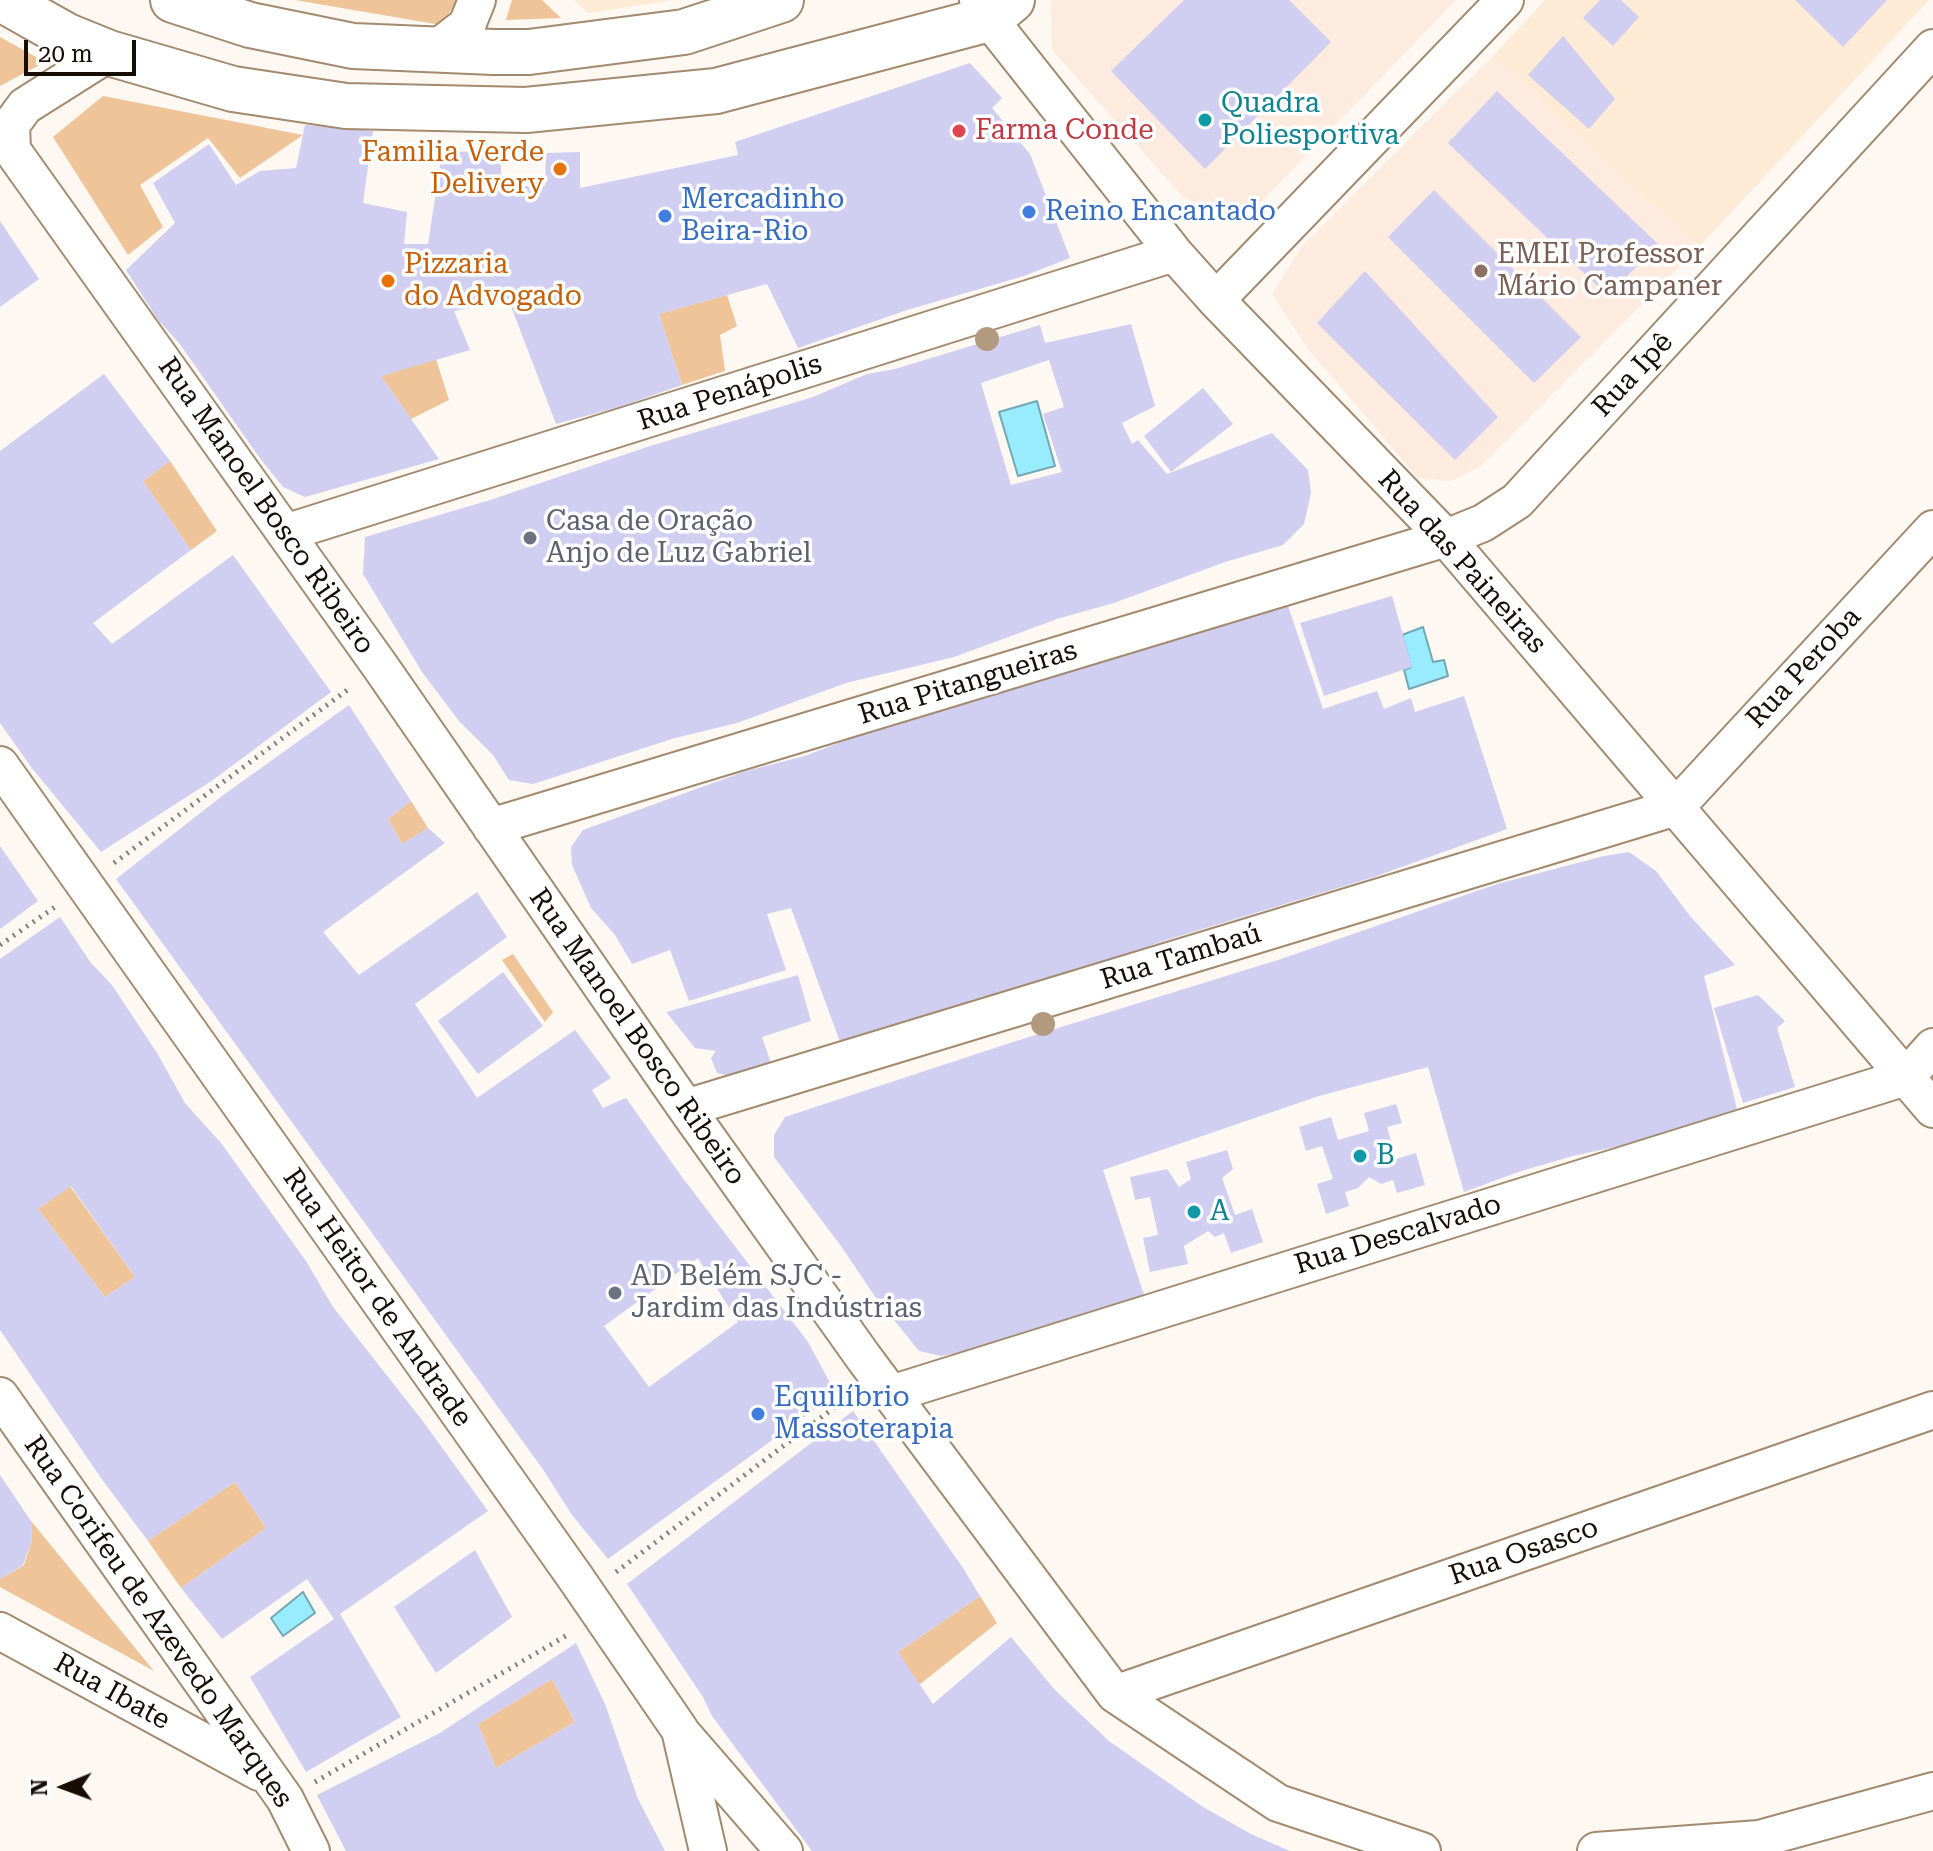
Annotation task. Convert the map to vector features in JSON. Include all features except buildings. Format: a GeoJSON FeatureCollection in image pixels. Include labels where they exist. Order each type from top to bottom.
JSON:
{"type":"FeatureCollection","features":[{"type":"Feature","properties":{"kind":"main road"},"geometry":{"type":"LineString","coordinates":[[3,0],[67,36],[109,53],[233,89],[346,106],[526,110],[716,91],[993,6]]}},
{"type":"Feature","properties":{"kind":"main road"},"geometry":{"type":"LineString","coordinates":[[173,0],[250,25],[353,46],[529,52],[684,32],[781,0]]}},
{"type":"Feature","properties":{"kind":"street"},"geometry":{"type":"LineString","coordinates":[[436,49],[467,25],[477,0]]}},
{"type":"Feature","properties":{"kind":"street"},"geometry":{"type":"LineString","coordinates":[[1216,300],[1505,0]]}},
{"type":"Feature","properties":{"kind":"street","name":"Rua das Paineiras"},"geometry":{"type":"LineString","coordinates":[[993,6],[1174,253],[1446,538],[1933,1109]]}},
{"type":"Feature","properties":{"kind":"street","name":"Rua Ipê"},"geometry":{"type":"LineString","coordinates":[[1446,538],[1483,523],[1517,501],[1933,48]]}},
{"type":"Feature","properties":{"kind":"street"},"geometry":{"type":"LineString","coordinates":[[13,106],[109,53]]}},
{"type":"Feature","properties":{"kind":"street","name":"Rua Manoel Bosco Ribeiro"},"geometry":{"type":"LineString","coordinates":[[13,106],[12,150],[380,666],[686,1108],[884,1385],[1115,1694],[1278,1803],[1422,1851]]}},
{"type":"Feature","properties":{"kind":"street","name":"Rua Penápolis"},"geometry":{"type":"LineString","coordinates":[[285,533],[1174,253]]}},
{"type":"Feature","properties":{"kind":"street","name":"Rua Peroba"},"geometry":{"type":"LineString","coordinates":[[1676,807],[1933,529]]}},
{"type":"Feature","properties":{"kind":"street","name":"Rua Pitangueiras"},"geometry":{"type":"LineString","coordinates":[[491,827],[1446,538]]}},
{"type":"Feature","properties":{"kind":"street","name":"Rua Heitor de Andrade"},"geometry":{"type":"LineString","coordinates":[[0,765],[680,1730],[708,1851]]}},
{"type":"Feature","properties":{"kind":"street","name":"Rua Tambaú"},"geometry":{"type":"LineString","coordinates":[[686,1108],[1676,807]]}},
{"type":"Feature","properties":{"kind":"street"},"geometry":{"type":"LineString","coordinates":[[1906,1077],[1933,1047]]}},
{"type":"Feature","properties":{"kind":"street","name":"Rua Descalvado"},"geometry":{"type":"LineString","coordinates":[[884,1385],[1906,1077]]}},
{"type":"Feature","properties":{"kind":"street","name":"Rua Corifeu de Azevedo Marques"},"geometry":{"type":"LineString","coordinates":[[0,1396],[276,1788],[311,1851]]}},
{"type":"Feature","properties":{"kind":"street","name":"Rua Osasco"},"geometry":{"type":"LineString","coordinates":[[1115,1694],[1933,1410]]}},
{"type":"Feature","properties":{"kind":"street","name":"Rua Ibate"},"geometry":{"type":"LineString","coordinates":[[0,1631],[276,1788]]}},
{"type":"Feature","properties":{"kind":"street"},"geometry":{"type":"LineString","coordinates":[[680,1730],[784,1851]]}},
{"type":"Feature","properties":{"kind":"street"},"geometry":{"type":"LineString","coordinates":[[1596,1851],[1759,1839],[1933,1791]]}},
{"type":"Feature","properties":{"kind":"path"},"geometry":{"type":"LineString","coordinates":[[0,945],[380,666]]}},
{"type":"Feature","properties":{"kind":"path"},"geometry":{"type":"LineString","coordinates":[[276,1788],[594,1605],[884,1385]]}},
{"type":"Feature","properties":{"kind":"shaded area"},"geometry":{"type":"Polygon","coordinates":[[[295,0],[458,0],[441,25],[295,0]]]}},
{"type":"Feature","properties":{"kind":"shaded area"},"geometry":{"type":"Polygon","coordinates":[[[512,0],[542,0],[561,18],[506,20],[512,0]]]}},
{"type":"Feature","properties":{"kind":"shaded area"},"geometry":{"type":"Polygon","coordinates":[[[574,0],[674,0],[588,13],[574,0]]]}},
{"type":"Feature","properties":{"kind":"shaded area"},"geometry":{"type":"Polygon","coordinates":[[[1051,0],[1456,0],[1257,206],[1227,213],[1184,198],[1052,50],[1051,0]]]}},
{"type":"Feature","properties":{"kind":"shaded area"},"geometry":{"type":"Polygon","coordinates":[[[1545,0],[1929,0],[1698,248],[1493,56],[1545,0]]]}},
{"type":"Feature","properties":{"kind":"shaded area"},"geometry":{"type":"Polygon","coordinates":[[[0,37],[45,62],[0,86],[0,37]]]}},
{"type":"Feature","properties":{"kind":"shaded area","name":"EMEI Professor Mário Campaner"},"geometry":{"type":"Polygon","coordinates":[[[1493,56],[1698,248],[1480,467],[1451,481],[1418,478],[1307,348],[1272,294],[1303,245],[1493,56]]]}},
{"type":"Feature","properties":{"kind":"shaded area"},"geometry":{"type":"Polygon","coordinates":[[[103,96],[303,135],[240,178],[208,138],[140,185],[163,227],[128,255],[53,137],[103,96]]]}},
{"type":"Feature","properties":{"kind":"shaded area"},"geometry":{"type":"Polygon","coordinates":[[[727,295],[737,326],[720,335],[725,371],[682,385],[659,314],[727,295]]]}},
{"type":"Feature","properties":{"kind":"shaded area"},"geometry":{"type":"Polygon","coordinates":[[[436,359],[449,400],[411,419],[381,376],[436,359]]]}},
{"type":"Feature","properties":{"kind":"shaded area"},"geometry":{"type":"Polygon","coordinates":[[[170,461],[217,531],[191,550],[143,481],[170,461]]]}},
{"type":"Feature","properties":{"kind":"shaded area"},"geometry":{"type":"Polygon","coordinates":[[[411,801],[428,828],[402,844],[388,819],[411,801]]]}},
{"type":"Feature","properties":{"kind":"shaded area"},"geometry":{"type":"Polygon","coordinates":[[[513,954],[553,1012],[545,1022],[502,960],[513,954]]]}},
{"type":"Feature","properties":{"kind":"shaded area"},"geometry":{"type":"Polygon","coordinates":[[[70,1186],[135,1277],[105,1297],[38,1209],[70,1186]]]}},
{"type":"Feature","properties":{"kind":"shaded area"},"geometry":{"type":"Polygon","coordinates":[[[235,1482],[266,1528],[181,1588],[148,1541],[235,1482]]]}},
{"type":"Feature","properties":{"kind":"shaded area"},"geometry":{"type":"Polygon","coordinates":[[[31,1521],[154,1671],[0,1587],[0,1579],[24,1565],[32,1539],[31,1521]]]}},
{"type":"Feature","properties":{"kind":"shaded area"},"geometry":{"type":"Polygon","coordinates":[[[980,1596],[997,1623],[919,1685],[898,1652],[980,1596]]]}},
{"type":"Feature","properties":{"kind":"shaded area"},"geometry":{"type":"Polygon","coordinates":[[[552,1679],[575,1722],[496,1768],[478,1724],[552,1679]]]}},
{"type":"Feature","properties":{"kind":"water"},"geometry":{"type":"Polygon","coordinates":[[[1037,401],[1055,466],[1018,476],[999,412],[1037,401]]]}},
{"type":"Feature","properties":{"kind":"water"},"geometry":{"type":"Polygon","coordinates":[[[1423,627],[1433,662],[1444,660],[1448,676],[1409,689],[1404,670],[1411,667],[1402,635],[1423,627]]]}},
{"type":"Feature","properties":{"kind":"water"},"geometry":{"type":"Polygon","coordinates":[[[303,1592],[315,1613],[283,1636],[271,1618],[303,1592]]]}},
{"type":"Feature","properties":{"kind":"place","name":"Quadra Poliesportiva"},"geometry":{"type":"Point","coordinates":[1205,120]}},
{"type":"Feature","properties":{"kind":"place","name":"Farma Conde"},"geometry":{"type":"Point","coordinates":[959,131]}},
{"type":"Feature","properties":{"kind":"place","name":"Familia Verde Delivery"},"geometry":{"type":"Point","coordinates":[560,169]}},
{"type":"Feature","properties":{"kind":"place","name":"Reino Encantado"},"geometry":{"type":"Point","coordinates":[1029,212]}},
{"type":"Feature","properties":{"kind":"place","name":"Mercadinho Beira-Rio"},"geometry":{"type":"Point","coordinates":[665,216]}},
{"type":"Feature","properties":{"kind":"place","name":"EMEI Professor Mário Campaner"},"geometry":{"type":"Point","coordinates":[1481,271]}},
{"type":"Feature","properties":{"kind":"place","name":"Pizzaria do Advogado"},"geometry":{"type":"Point","coordinates":[388,281]}},
{"type":"Feature","properties":{"kind":"place","name":"Casa de Oração Anjo de Luz Gabriel"},"geometry":{"type":"Point","coordinates":[530,538]}},
{"type":"Feature","properties":{"kind":"place","name":"B"},"geometry":{"type":"Point","coordinates":[1360,1156]}},
{"type":"Feature","properties":{"kind":"place","name":"A"},"geometry":{"type":"Point","coordinates":[1194,1212]}},
{"type":"Feature","properties":{"kind":"place","name":"AD Belém SJC - Jardim das Indústrias"},"geometry":{"type":"Point","coordinates":[615,1293]}},
{"type":"Feature","properties":{"kind":"place","name":"Equilíbrio Massoterapia"},"geometry":{"type":"Point","coordinates":[758,1414]}}]}
